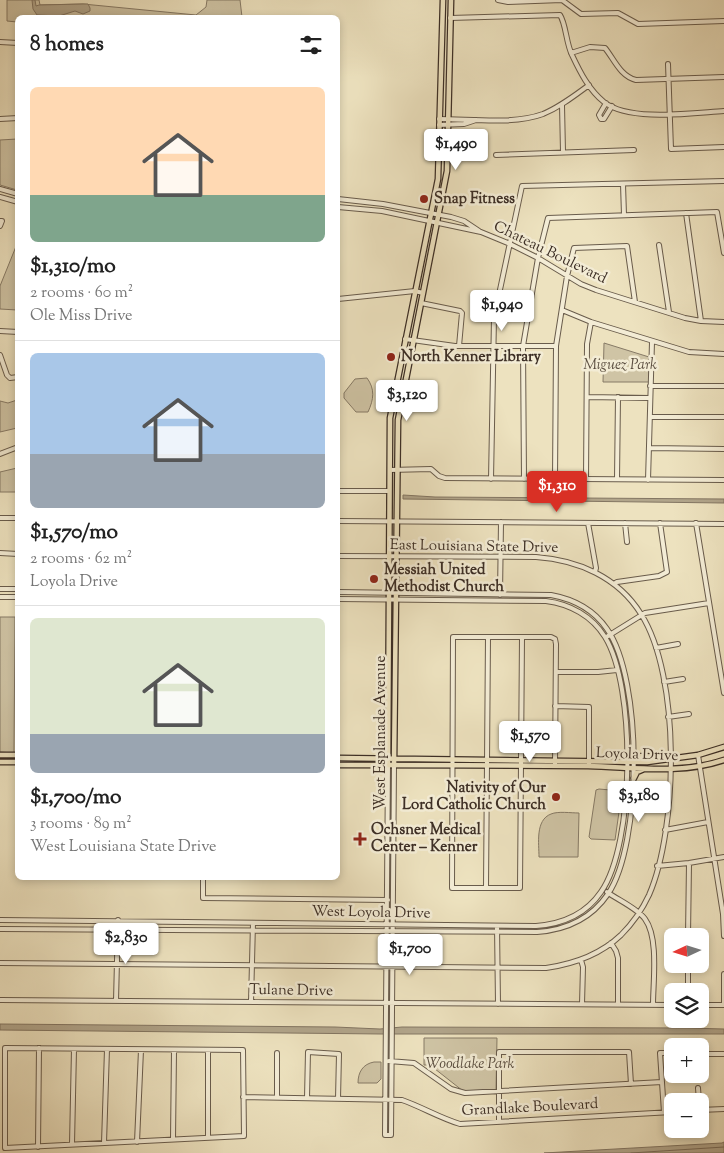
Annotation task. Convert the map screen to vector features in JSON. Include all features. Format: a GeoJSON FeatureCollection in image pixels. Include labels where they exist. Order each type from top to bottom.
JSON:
{"type":"FeatureCollection","features":[{"type":"Feature","properties":{"kind":"main road","name":"West Esplanade Avenue"},"geometry":{"type":"LineString","coordinates":[[391,758],[388,716],[388,599],[391,410],[438,179],[443,0]]}},
{"type":"Feature","properties":{"kind":"main road","name":"West Esplanade Avenue"},"geometry":{"type":"LineString","coordinates":[[391,765],[394,715],[398,410],[438,223],[446,176],[451,0]]}},
{"type":"Feature","properties":{"kind":"main road"},"geometry":{"type":"LineString","coordinates":[[442,24],[444,42],[450,44]]}},
{"type":"Feature","properties":{"kind":"main road"},"geometry":{"type":"LineString","coordinates":[[441,66],[449,66]]}},
{"type":"Feature","properties":{"kind":"main road"},"geometry":{"type":"LineString","coordinates":[[439,147],[445,152],[447,166]]}},
{"type":"Feature","properties":{"kind":"main road"},"geometry":{"type":"LineString","coordinates":[[438,157],[442,173],[446,176]]}},
{"type":"Feature","properties":{"kind":"main road"},"geometry":{"type":"LineString","coordinates":[[438,179],[442,184],[443,195]]}},
{"type":"Feature","properties":{"kind":"main road"},"geometry":{"type":"LineString","coordinates":[[426,237],[426,250],[431,253]]}},
{"type":"Feature","properties":{"kind":"main road"},"geometry":{"type":"LineString","coordinates":[[424,248],[429,260]]}},
{"type":"Feature","properties":{"kind":"main road"},"geometry":{"type":"LineString","coordinates":[[421,259],[426,265],[426,279]]}},
{"type":"Feature","properties":{"kind":"main road"},"geometry":{"type":"LineString","coordinates":[[411,308],[416,313],[421,305]]}},
{"type":"Feature","properties":{"kind":"main road"},"geometry":{"type":"LineString","coordinates":[[408,322],[412,318],[417,325]]}},
{"type":"Feature","properties":{"kind":"main road"},"geometry":{"type":"LineString","coordinates":[[390,426],[397,431]]}},
{"type":"Feature","properties":{"kind":"main road"},"geometry":{"type":"LineString","coordinates":[[390,456],[397,453]]}},
{"type":"Feature","properties":{"kind":"main road"},"geometry":{"type":"LineString","coordinates":[[388,622],[394,622]]}},
{"type":"Feature","properties":{"kind":"main road"},"geometry":{"type":"LineString","coordinates":[[388,655],[394,655]]}},
{"type":"Feature","properties":{"kind":"main road"},"geometry":{"type":"LineString","coordinates":[[388,685],[394,685]]}},
{"type":"Feature","properties":{"kind":"main road"},"geometry":{"type":"LineString","coordinates":[[388,716],[394,715]]}},
{"type":"Feature","properties":{"kind":"main road","name":"Loyola Drive"},"geometry":{"type":"LineString","coordinates":[[487,763],[555,760],[627,767],[635,764],[698,755],[724,747]]}},
{"type":"Feature","properties":{"kind":"main road"},"geometry":{"type":"LineString","coordinates":[[634,752],[638,756],[671,758]]}},
{"type":"Feature","properties":{"kind":"main road"},"geometry":{"type":"LineString","coordinates":[[0,755],[15,755]]}},
{"type":"Feature","properties":{"kind":"main road","name":"Loyola Drive"},"geometry":{"type":"LineString","coordinates":[[340,758],[391,758],[521,766],[555,766],[628,761],[648,768],[671,770],[700,767],[724,760]]}},
{"type":"Feature","properties":{"kind":"main road"},"geometry":{"type":"LineString","coordinates":[[406,759],[406,765]]}},
{"type":"Feature","properties":{"kind":"main road"},"geometry":{"type":"LineString","coordinates":[[0,762],[15,762]]}},
{"type":"Feature","properties":{"kind":"main road","name":"Loyola Drive"},"geometry":{"type":"LineString","coordinates":[[340,765],[406,765],[453,762]]}},
{"type":"Feature","properties":{"kind":"main road"},"geometry":{"type":"LineString","coordinates":[[634,778],[639,770],[648,768]]}},
{"type":"Feature","properties":{"kind":"street"},"geometry":{"type":"LineString","coordinates":[[498,0],[508,2],[560,0],[581,14],[618,13],[638,24],[724,22]]}},
{"type":"Feature","properties":{"kind":"street"},"geometry":{"type":"LineString","coordinates":[[450,18],[560,15],[571,53],[589,85],[606,103],[619,110],[640,114],[724,111]]}},
{"type":"Feature","properties":{"kind":"street"},"geometry":{"type":"LineString","coordinates":[[0,42],[15,43]]}},
{"type":"Feature","properties":{"kind":"street"},"geometry":{"type":"LineString","coordinates":[[571,53],[590,47],[604,48],[619,68],[631,79],[724,78]]}},
{"type":"Feature","properties":{"kind":"street"},"geometry":{"type":"LineString","coordinates":[[668,64],[671,149],[724,147]]}},
{"type":"Feature","properties":{"kind":"street"},"geometry":{"type":"LineString","coordinates":[[439,122],[448,121],[464,124],[478,120],[535,116],[562,105],[589,85]]}},
{"type":"Feature","properties":{"kind":"street"},"geometry":{"type":"LineString","coordinates":[[606,103],[599,115],[601,119],[604,119],[612,106]]}},
{"type":"Feature","properties":{"kind":"street"},"geometry":{"type":"LineString","coordinates":[[562,105],[564,152]]}},
{"type":"Feature","properties":{"kind":"street"},"geometry":{"type":"LineString","coordinates":[[0,119],[15,118]]}},
{"type":"Feature","properties":{"kind":"street"},"geometry":{"type":"LineString","coordinates":[[496,155],[634,150]]}},
{"type":"Feature","properties":{"kind":"street"},"geometry":{"type":"LineString","coordinates":[[491,478],[494,318],[522,186],[724,181]]}},
{"type":"Feature","properties":{"kind":"street"},"geometry":{"type":"LineString","coordinates":[[623,184],[624,215]]}},
{"type":"Feature","properties":{"kind":"street"},"geometry":{"type":"LineString","coordinates":[[0,189],[15,193]]}},
{"type":"Feature","properties":{"kind":"street"},"geometry":{"type":"LineString","coordinates":[[0,197],[15,201]]}},
{"type":"Feature","properties":{"kind":"street","name":"Chateau Boulevard"},"geometry":{"type":"LineString","coordinates":[[340,199],[383,204],[464,221],[481,232],[538,258],[567,276],[596,290],[701,322],[724,322]]}},
{"type":"Feature","properties":{"kind":"street"},"geometry":{"type":"LineString","coordinates":[[382,212],[383,204]]}},
{"type":"Feature","properties":{"kind":"street","name":"Chateau Boulevard"},"geometry":{"type":"LineString","coordinates":[[340,207],[382,212],[481,232]]}},
{"type":"Feature","properties":{"kind":"street"},"geometry":{"type":"LineString","coordinates":[[524,479],[523,346],[538,258],[548,218],[717,212],[724,253]]}},
{"type":"Feature","properties":{"kind":"street"},"geometry":{"type":"LineString","coordinates":[[686,213],[701,322]]}},
{"type":"Feature","properties":{"kind":"street"},"geometry":{"type":"LineString","coordinates":[[0,221],[2,222],[0,226]]}},
{"type":"Feature","properties":{"kind":"street"},"geometry":{"type":"LineString","coordinates":[[463,229],[464,221]]}},
{"type":"Feature","properties":{"kind":"street"},"geometry":{"type":"LineString","coordinates":[[659,244],[668,312]]}},
{"type":"Feature","properties":{"kind":"street"},"geometry":{"type":"LineString","coordinates":[[555,479],[556,346],[567,276],[574,248],[627,246],[635,302]]}},
{"type":"Feature","properties":{"kind":"street"},"geometry":{"type":"LineString","coordinates":[[340,299],[415,291],[423,292]]}},
{"type":"Feature","properties":{"kind":"street"},"geometry":{"type":"LineString","coordinates":[[421,305],[460,311],[462,313],[459,346]]}},
{"type":"Feature","properties":{"kind":"street"},"geometry":{"type":"LineString","coordinates":[[562,310],[591,322],[652,342],[689,352],[724,354]]}},
{"type":"Feature","properties":{"kind":"street"},"geometry":{"type":"LineString","coordinates":[[586,479],[588,344],[591,322]]}},
{"type":"Feature","properties":{"kind":"street"},"geometry":{"type":"LineString","coordinates":[[0,331],[15,332]]}},
{"type":"Feature","properties":{"kind":"street"},"geometry":{"type":"LineString","coordinates":[[405,339],[438,345],[459,346],[556,346]]}},
{"type":"Feature","properties":{"kind":"street"},"geometry":{"type":"LineString","coordinates":[[648,480],[652,342]]}},
{"type":"Feature","properties":{"kind":"street"},"geometry":{"type":"LineString","coordinates":[[0,355],[7,375],[10,378],[15,377]]}},
{"type":"Feature","properties":{"kind":"street"},"geometry":{"type":"LineString","coordinates":[[650,386],[724,386]]}},
{"type":"Feature","properties":{"kind":"street"},"geometry":{"type":"LineString","coordinates":[[587,397],[650,398]]}},
{"type":"Feature","properties":{"kind":"street"},"geometry":{"type":"LineString","coordinates":[[617,479],[618,397]]}},
{"type":"Feature","properties":{"kind":"street"},"geometry":{"type":"LineString","coordinates":[[650,417],[724,417]]}},
{"type":"Feature","properties":{"kind":"street"},"geometry":{"type":"LineString","coordinates":[[0,454],[15,448]]}},
{"type":"Feature","properties":{"kind":"street"},"geometry":{"type":"LineString","coordinates":[[649,448],[724,449]]}},
{"type":"Feature","properties":{"kind":"street"},"geometry":{"type":"LineString","coordinates":[[390,470],[431,469],[439,476],[445,478],[724,480]]}},
{"type":"Feature","properties":{"kind":"street"},"geometry":{"type":"LineString","coordinates":[[340,491],[389,491]]}},
{"type":"Feature","properties":{"kind":"street"},"geometry":{"type":"LineString","coordinates":[[0,518],[15,518]]}},
{"type":"Feature","properties":{"kind":"street"},"geometry":{"type":"LineString","coordinates":[[340,521],[724,524]]}},
{"type":"Feature","properties":{"kind":"street"},"geometry":{"type":"LineString","coordinates":[[500,600],[501,522]]}},
{"type":"Feature","properties":{"kind":"street"},"geometry":{"type":"LineString","coordinates":[[588,523],[596,568],[595,572]]}},
{"type":"Feature","properties":{"kind":"street"},"geometry":{"type":"LineString","coordinates":[[624,523],[627,542]]}},
{"type":"Feature","properties":{"kind":"street"},"geometry":{"type":"LineString","coordinates":[[614,584],[659,576],[667,572],[660,523]]}},
{"type":"Feature","properties":{"kind":"street"},"geometry":{"type":"LineString","coordinates":[[696,523],[724,693]]}},
{"type":"Feature","properties":{"kind":"street"},"geometry":{"type":"LineString","coordinates":[[0,553],[15,554]]}},
{"type":"Feature","properties":{"kind":"street","name":"East Louisiana State Drive"},"geometry":{"type":"LineString","coordinates":[[0,963],[546,968],[581,960],[612,943],[621,935],[639,913],[649,895],[665,830],[671,770],[664,682],[656,648],[641,615],[633,604],[614,584],[595,572],[557,558],[340,556]]}},
{"type":"Feature","properties":{"kind":"street"},"geometry":{"type":"LineString","coordinates":[[0,589],[15,589]]}},
{"type":"Feature","properties":{"kind":"street","name":"West Loyola Drive"},"geometry":{"type":"LineString","coordinates":[[0,930],[537,932],[562,928],[586,916],[599,905],[608,894],[617,876],[624,849],[630,818],[635,764],[631,712],[626,680],[620,656],[602,622],[589,611],[567,599],[544,594],[340,592]]}},
{"type":"Feature","properties":{"kind":"street"},"geometry":{"type":"LineString","coordinates":[[0,597],[15,597]]}},
{"type":"Feature","properties":{"kind":"street","name":"West Loyola Drive"},"geometry":{"type":"LineString","coordinates":[[0,920],[536,926],[559,923],[583,910],[594,900],[602,890],[613,866],[626,797],[628,761],[626,720],[617,670],[605,638],[590,620],[578,611],[564,605],[546,601],[340,599]]}},
{"type":"Feature","properties":{"kind":"street"},"geometry":{"type":"LineString","coordinates":[[605,638],[641,615],[709,603]]}},
{"type":"Feature","properties":{"kind":"street"},"geometry":{"type":"LineString","coordinates":[[522,637],[520,888],[452,888],[453,637],[488,637],[522,637],[551,637],[555,639],[555,766]]}},
{"type":"Feature","properties":{"kind":"street"},"geometry":{"type":"LineString","coordinates":[[486,888],[488,637]]}},
{"type":"Feature","properties":{"kind":"street"},"geometry":{"type":"LineString","coordinates":[[656,648],[678,644]]}},
{"type":"Feature","properties":{"kind":"street"},"geometry":{"type":"LineString","coordinates":[[556,672],[617,670]]}},
{"type":"Feature","properties":{"kind":"street"},"geometry":{"type":"LineString","coordinates":[[664,682],[683,679]]}},
{"type":"Feature","properties":{"kind":"street"},"geometry":{"type":"LineString","coordinates":[[555,706],[589,707],[589,764]]}},
{"type":"Feature","properties":{"kind":"street"},"geometry":{"type":"LineString","coordinates":[[668,717],[690,714]]}},
{"type":"Feature","properties":{"kind":"street"},"geometry":{"type":"LineString","coordinates":[[698,755],[723,914],[724,936]]}},
{"type":"Feature","properties":{"kind":"street","name":"West Esplanade Avenue"},"geometry":{"type":"LineString","coordinates":[[391,765],[393,932],[391,1135],[385,1135],[385,967],[391,765]]}},
{"type":"Feature","properties":{"kind":"street"},"geometry":{"type":"LineString","coordinates":[[665,830],[708,822]]}},
{"type":"Feature","properties":{"kind":"street"},"geometry":{"type":"LineString","coordinates":[[657,866],[724,857]]}},
{"type":"Feature","properties":{"kind":"street"},"geometry":{"type":"LineString","coordinates":[[688,928],[689,863]]}},
{"type":"Feature","properties":{"kind":"street"},"geometry":{"type":"LineString","coordinates":[[204,880],[203,898],[393,900]]}},
{"type":"Feature","properties":{"kind":"street"},"geometry":{"type":"LineString","coordinates":[[602,890],[639,913],[649,925],[652,939],[653,1005]]}},
{"type":"Feature","properties":{"kind":"street"},"geometry":{"type":"LineString","coordinates":[[116,1001],[118,920]]}},
{"type":"Feature","properties":{"kind":"street"},"geometry":{"type":"LineString","coordinates":[[250,1002],[252,923]]}},
{"type":"Feature","properties":{"kind":"street"},"geometry":{"type":"LineString","coordinates":[[497,926],[498,1004]]}},
{"type":"Feature","properties":{"kind":"street"},"geometry":{"type":"LineString","coordinates":[[612,943],[618,958],[618,1004]]}},
{"type":"Feature","properties":{"kind":"street"},"geometry":{"type":"LineString","coordinates":[[581,960],[583,967],[582,1004]]}},
{"type":"Feature","properties":{"kind":"street"},"geometry":{"type":"LineString","coordinates":[[709,1005],[724,1006],[724,974]]}},
{"type":"Feature","properties":{"kind":"street","name":"Tulane Drive"},"geometry":{"type":"LineString","coordinates":[[0,1000],[664,1005]]}},
{"type":"Feature","properties":{"kind":"street"},"geometry":{"type":"LineString","coordinates":[[4,1048],[38,1048],[174,1051],[243,1050],[244,1136],[208,1136],[137,1142],[4,1148],[2,1104],[4,1048]]}},
{"type":"Feature","properties":{"kind":"street"},"geometry":{"type":"LineString","coordinates":[[38,1048],[38,1146]]}},
{"type":"Feature","properties":{"kind":"street"},"geometry":{"type":"LineString","coordinates":[[72,1144],[74,1049]]}},
{"type":"Feature","properties":{"kind":"street"},"geometry":{"type":"LineString","coordinates":[[104,1143],[107,1050]]}},
{"type":"Feature","properties":{"kind":"street"},"geometry":{"type":"LineString","coordinates":[[137,1142],[141,1050]]}},
{"type":"Feature","properties":{"kind":"street"},"geometry":{"type":"LineString","coordinates":[[208,1050],[208,1136]]}},
{"type":"Feature","properties":{"kind":"street"},"geometry":{"type":"LineString","coordinates":[[173,1139],[174,1051]]}},
{"type":"Feature","properties":{"kind":"street"},"geometry":{"type":"LineString","coordinates":[[307,1098],[308,1052],[339,1054],[338,1099]]}},
{"type":"Feature","properties":{"kind":"street"},"geometry":{"type":"LineString","coordinates":[[499,1122],[499,1052],[629,1052],[630,1084]]}},
{"type":"Feature","properties":{"kind":"street"},"geometry":{"type":"LineString","coordinates":[[277,1053],[277,1097]]}},
{"type":"Feature","properties":{"kind":"street"},"geometry":{"type":"LineString","coordinates":[[664,1053],[660,1053],[664,1112]]}},
{"type":"Feature","properties":{"kind":"street"},"geometry":{"type":"LineString","coordinates":[[709,1054],[724,1054]]}},
{"type":"Feature","properties":{"kind":"street"},"geometry":{"type":"LineString","coordinates":[[384,1062],[414,1063],[442,1083],[460,1092],[498,1092],[662,1082]]}},
{"type":"Feature","properties":{"kind":"street"},"geometry":{"type":"LineString","coordinates":[[698,1088],[698,1093]]}},
{"type":"Feature","properties":{"kind":"street","name":"Grandlake Boulevard"},"geometry":{"type":"LineString","coordinates":[[243,1097],[402,1100],[460,1124],[664,1112]]}},
{"type":"Feature","properties":{"kind":"street"},"geometry":{"type":"LineString","coordinates":[[709,1110],[724,1109]]}},
{"type":"Feature","properties":{"kind":"green space"},"geometry":{"type":"Polygon","coordinates":[[[7,0],[39,0],[40,5],[83,4],[196,15],[15,15],[15,22],[7,21],[7,0]]]}},
{"type":"Feature","properties":{"kind":"green space"},"geometry":{"type":"Polygon","coordinates":[[[207,0],[240,0],[242,15],[196,15],[206,7],[207,0]]]}},
{"type":"Feature","properties":{"kind":"green space"},"geometry":{"type":"Polygon","coordinates":[[[15,139],[15,189],[0,185],[0,140],[15,139]]]}},
{"type":"Feature","properties":{"kind":"green space"},"geometry":{"type":"Polygon","coordinates":[[[15,249],[15,310],[0,309],[0,286],[15,249]]]}},
{"type":"Feature","properties":{"kind":"green space","name":"Miguez Park"},"geometry":{"type":"Polygon","coordinates":[[[604,343],[649,357],[649,382],[603,382],[604,343]]]}},
{"type":"Feature","properties":{"kind":"green space"},"geometry":{"type":"Polygon","coordinates":[[[367,378],[373,394],[372,403],[368,412],[356,412],[344,398],[344,393],[355,379],[367,378]]]}},
{"type":"Feature","properties":{"kind":"green space"},"geometry":{"type":"Polygon","coordinates":[[[0,401],[8,403],[15,401],[15,428],[0,432],[0,401]]]}},
{"type":"Feature","properties":{"kind":"green space"},"geometry":{"type":"Polygon","coordinates":[[[15,468],[15,492],[0,492],[0,472],[15,468]]]}},
{"type":"Feature","properties":{"kind":"green space"},"geometry":{"type":"Polygon","coordinates":[[[0,617],[15,617],[14,753],[0,752],[0,617]]]}},
{"type":"Feature","properties":{"kind":"green space"},"geometry":{"type":"Polygon","coordinates":[[[596,790],[622,791],[615,840],[591,839],[589,837],[596,790]]]}},
{"type":"Feature","properties":{"kind":"green space"},"geometry":{"type":"Polygon","coordinates":[[[579,813],[578,857],[539,857],[539,833],[542,821],[551,814],[579,813]]]}},
{"type":"Feature","properties":{"kind":"green space","name":"Woodlake Park"},"geometry":{"type":"Polygon","coordinates":[[[424,1038],[497,1038],[496,1090],[463,1091],[430,1065],[424,1065],[424,1038]]]}},
{"type":"Feature","properties":{"kind":"green space"},"geometry":{"type":"Polygon","coordinates":[[[374,1062],[381,1062],[381,1079],[377,1083],[358,1083],[362,1069],[374,1062]]]}},
{"type":"Feature","properties":{"kind":"water"},"geometry":{"type":"Polygon","coordinates":[[[32,0],[35,0],[36,6],[88,4],[90,11],[83,14],[75,11],[62,15],[37,15],[33,9],[32,0]]]}},
{"type":"Feature","properties":{"kind":"water"},"geometry":{"type":"Polygon","coordinates":[[[403,495],[435,497],[724,499],[724,503],[403,499],[403,495]]]}},
{"type":"Feature","properties":{"kind":"water"},"geometry":{"type":"Polygon","coordinates":[[[0,1024],[380,1029],[402,1027],[687,1028],[724,1029],[724,1034],[381,1034],[0,1030],[0,1024]]]}},
{"type":"Feature","properties":{"kind":"water"},"geometry":{"type":"Polygon","coordinates":[[[724,1142],[724,1153],[544,1153],[722,1143],[724,1142]]]}},
{"type":"Feature","properties":{"kind":"place","name":"Snap Fitness"},"geometry":{"type":"Point","coordinates":[424,199]}},
{"type":"Feature","properties":{"kind":"place","name":"North Kenner Library"},"geometry":{"type":"Point","coordinates":[391,357]}},
{"type":"Feature","properties":{"kind":"place","name":"Messiah United Methodist Church"},"geometry":{"type":"Point","coordinates":[374,579]}},
{"type":"Feature","properties":{"kind":"place","name":"Nativity of Our Lord Catholic Church"},"geometry":{"type":"Point","coordinates":[556,797]}},
{"type":"Feature","properties":{"kind":"place","name":"Ochsner Medical Center – Kenner"},"geometry":{"type":"Point","coordinates":[360,839]}}]}
